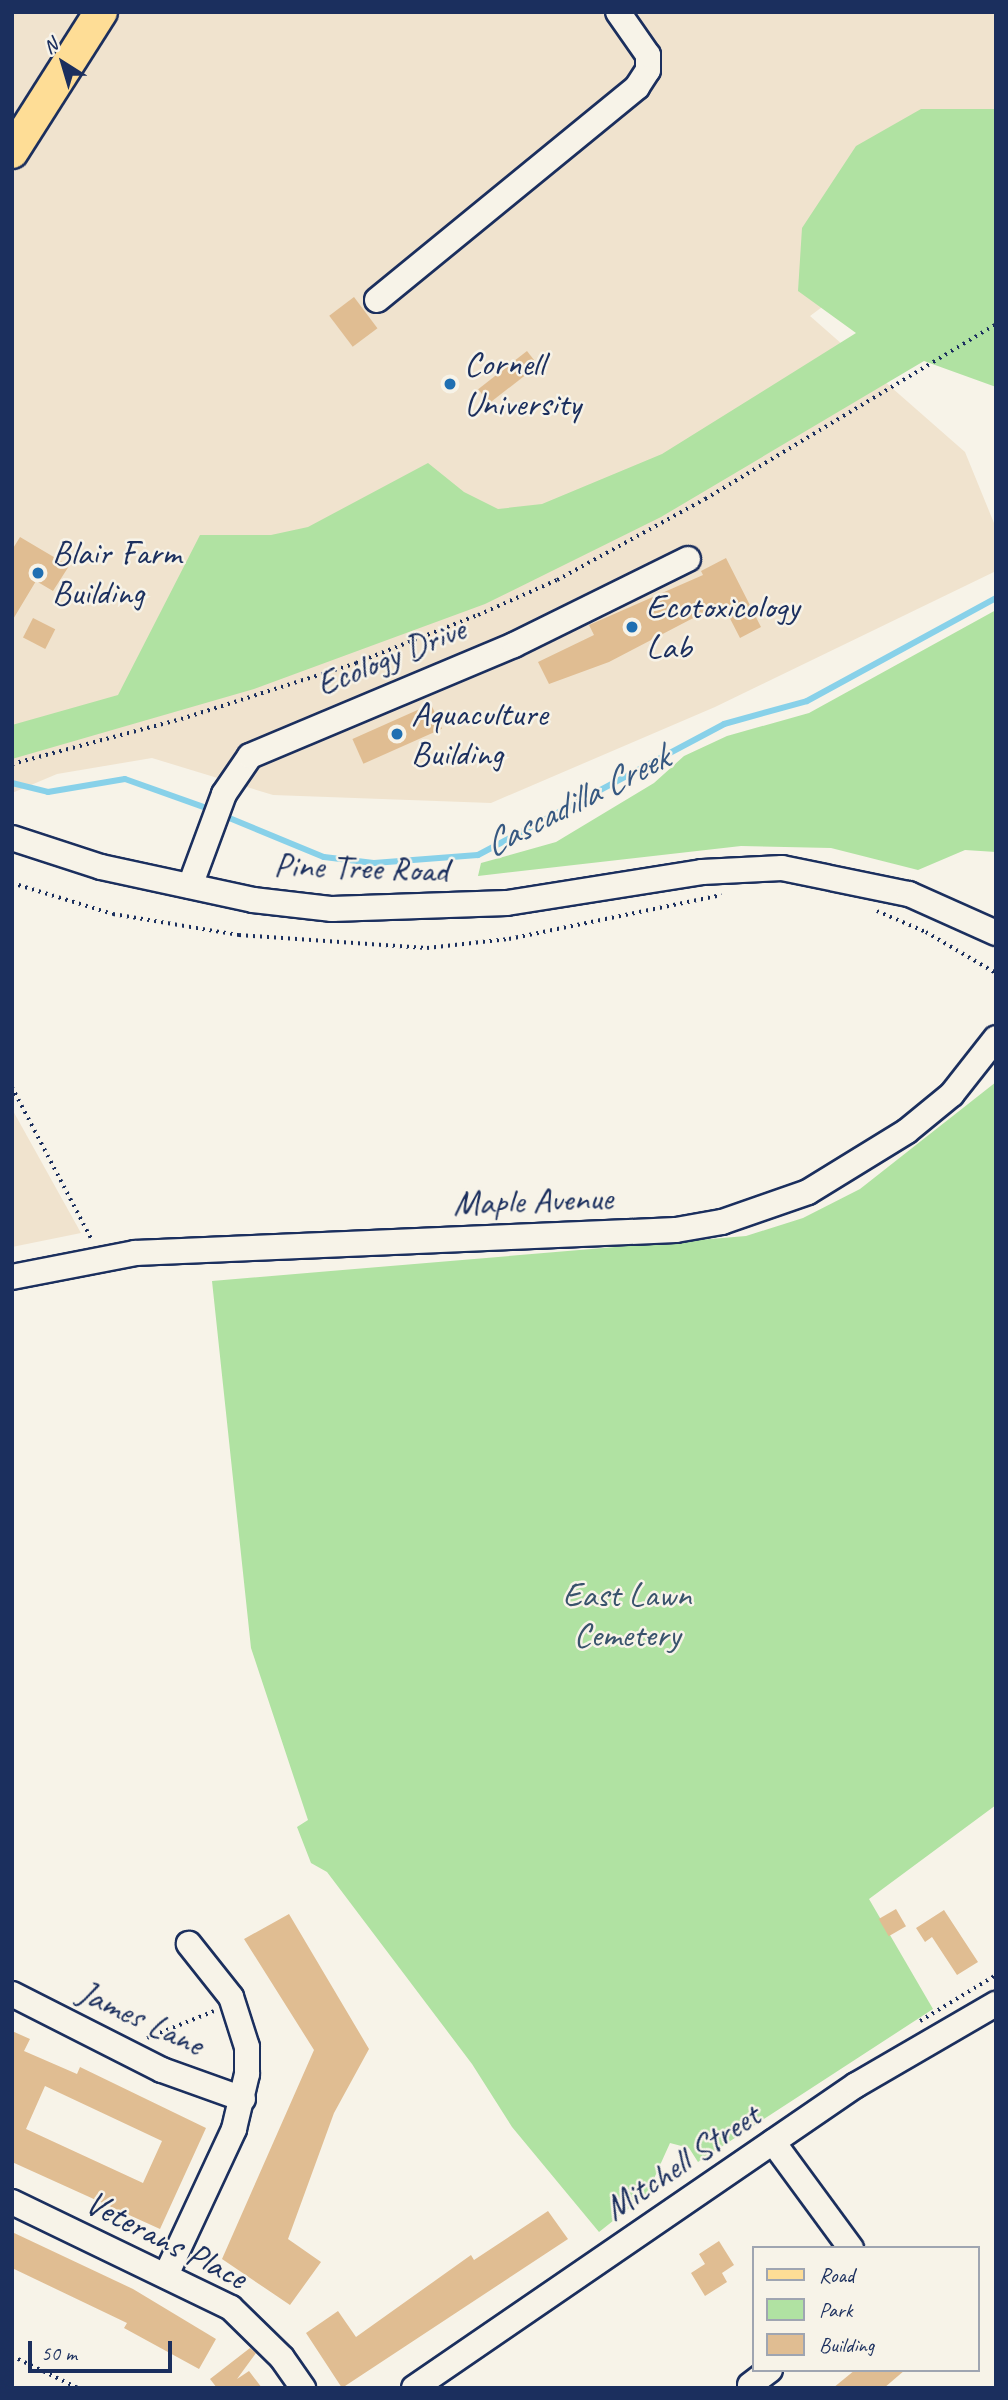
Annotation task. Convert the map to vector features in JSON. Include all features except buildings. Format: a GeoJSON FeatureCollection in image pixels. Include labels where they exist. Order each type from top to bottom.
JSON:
{"type":"FeatureCollection","features":[{"type":"Feature","properties":{"kind":"main road"},"geometry":{"type":"LineString","coordinates":[[12,152],[101,12]]}},
{"type":"Feature","properties":{"kind":"street"},"geometry":{"type":"LineString","coordinates":[[377,300],[637,87],[648,70],[648,55],[618,12]]}},
{"type":"Feature","properties":{"kind":"street","name":"Ecology Drive"},"geometry":{"type":"LineString","coordinates":[[190,886],[225,794],[250,756],[270,744],[514,645],[688,559]]}},
{"type":"Feature","properties":{"kind":"street","name":"Pine Tree Road"},"geometry":{"type":"LineString","coordinates":[[12,838],[101,867],[190,886],[332,909],[419,910],[507,904],[702,872],[782,868],[909,894],[996,933]]}},
{"type":"Feature","properties":{"kind":"street","name":"Maple Avenue"},"geometry":{"type":"LineString","coordinates":[[12,1278],[135,1253],[676,1230],[722,1222],[808,1192],[896,1139],[952,1094],[996,1038]]}},
{"type":"Feature","properties":{"kind":"street"},"geometry":{"type":"LineString","coordinates":[[167,2273],[243,2099],[247,2047],[241,2022],[218,1976],[189,1944]]}},
{"type":"Feature","properties":{"kind":"street","name":"James Lane"},"geometry":{"type":"LineString","coordinates":[[12,1994],[162,2070],[243,2099]]}},
{"type":"Feature","properties":{"kind":"street","name":"Mitchell Street"},"geometry":{"type":"LineString","coordinates":[[414,2388],[856,2085],[996,2004]]}},
{"type":"Feature","properties":{"kind":"street"},"geometry":{"type":"LineString","coordinates":[[773,2142],[850,2246]]}},
{"type":"Feature","properties":{"kind":"street","name":"Veterans Place"},"geometry":{"type":"LineString","coordinates":[[12,2202],[167,2273],[253,2326],[303,2388]]}},
{"type":"Feature","properties":{"kind":"street"},"geometry":{"type":"LineString","coordinates":[[750,2385],[767,2372]]}},
{"type":"Feature","properties":{"kind":"path"},"geometry":{"type":"LineString","coordinates":[[12,764],[356,663],[501,605],[705,499],[996,324]]}},
{"type":"Feature","properties":{"kind":"path"},"geometry":{"type":"LineString","coordinates":[[12,1087],[93,1242]]}},
{"type":"Feature","properties":{"kind":"path"},"geometry":{"type":"LineString","coordinates":[[133,2040],[158,2037],[213,2011],[222,2017]]}},
{"type":"Feature","properties":{"kind":"path"},"geometry":{"type":"LineString","coordinates":[[12,2356],[78,2388]]}},
{"type":"Feature","properties":{"kind":"shaded area","name":"Cornell University"},"geometry":{"type":"Polygon","coordinates":[[[12,12],[996,12],[996,178],[810,316],[965,452],[996,528],[996,571],[715,707],[491,803],[273,795],[152,758],[57,774],[12,793],[12,12]]]}},
{"type":"Feature","properties":{"kind":"shaded area"},"geometry":{"type":"Polygon","coordinates":[[[12,1109],[81,1233],[12,1247],[12,1109]]]}},
{"type":"Feature","properties":{"kind":"green space"},"geometry":{"type":"Polygon","coordinates":[[[921,109],[996,109],[996,387],[924,361],[661,517],[485,604],[254,689],[12,759],[12,725],[118,695],[200,535],[271,535],[308,527],[428,463],[464,492],[498,509],[542,504],[662,454],[856,333],[798,291],[802,228],[856,146],[921,109]]]}},
{"type":"Feature","properties":{"kind":"green space"},"geometry":{"type":"Polygon","coordinates":[[[996,610],[996,852],[965,850],[918,870],[831,848],[741,846],[478,876],[481,863],[556,842],[654,783],[684,756],[727,736],[809,713],[996,610]]]}},
{"type":"Feature","properties":{"kind":"green space","name":"East Lawn Cemetery"},"geometry":{"type":"Polygon","coordinates":[[[996,1082],[996,1805],[869,1899],[933,2009],[698,2162],[689,2148],[670,2143],[647,2194],[599,2232],[512,2127],[472,2064],[327,1872],[311,1863],[297,1827],[308,1820],[251,1648],[212,1281],[746,1236],[803,1218],[860,1189],[996,1082]]]}},
{"type":"Feature","properties":{"kind":"waterway","name":"Cascadilla Creek"},"geometry":{"type":"LineString","coordinates":[[222,815],[324,857],[374,863],[478,855],[724,724],[807,701],[996,598]]}},
{"type":"Feature","properties":{"kind":"waterway","name":"Cascadilla Creek"},"geometry":{"type":"LineString","coordinates":[[12,783],[48,792],[125,779],[212,810]]}},
{"type":"Feature","properties":{"kind":"place","name":"Cornell University"},"geometry":{"type":"Point","coordinates":[450,384]}},
{"type":"Feature","properties":{"kind":"place","name":"Blair Farm Building"},"geometry":{"type":"Point","coordinates":[38,573]}},
{"type":"Feature","properties":{"kind":"place","name":"Ecotoxicology Lab"},"geometry":{"type":"Point","coordinates":[632,627]}},
{"type":"Feature","properties":{"kind":"place","name":"Aquaculture Building"},"geometry":{"type":"Point","coordinates":[397,734]}}]}
